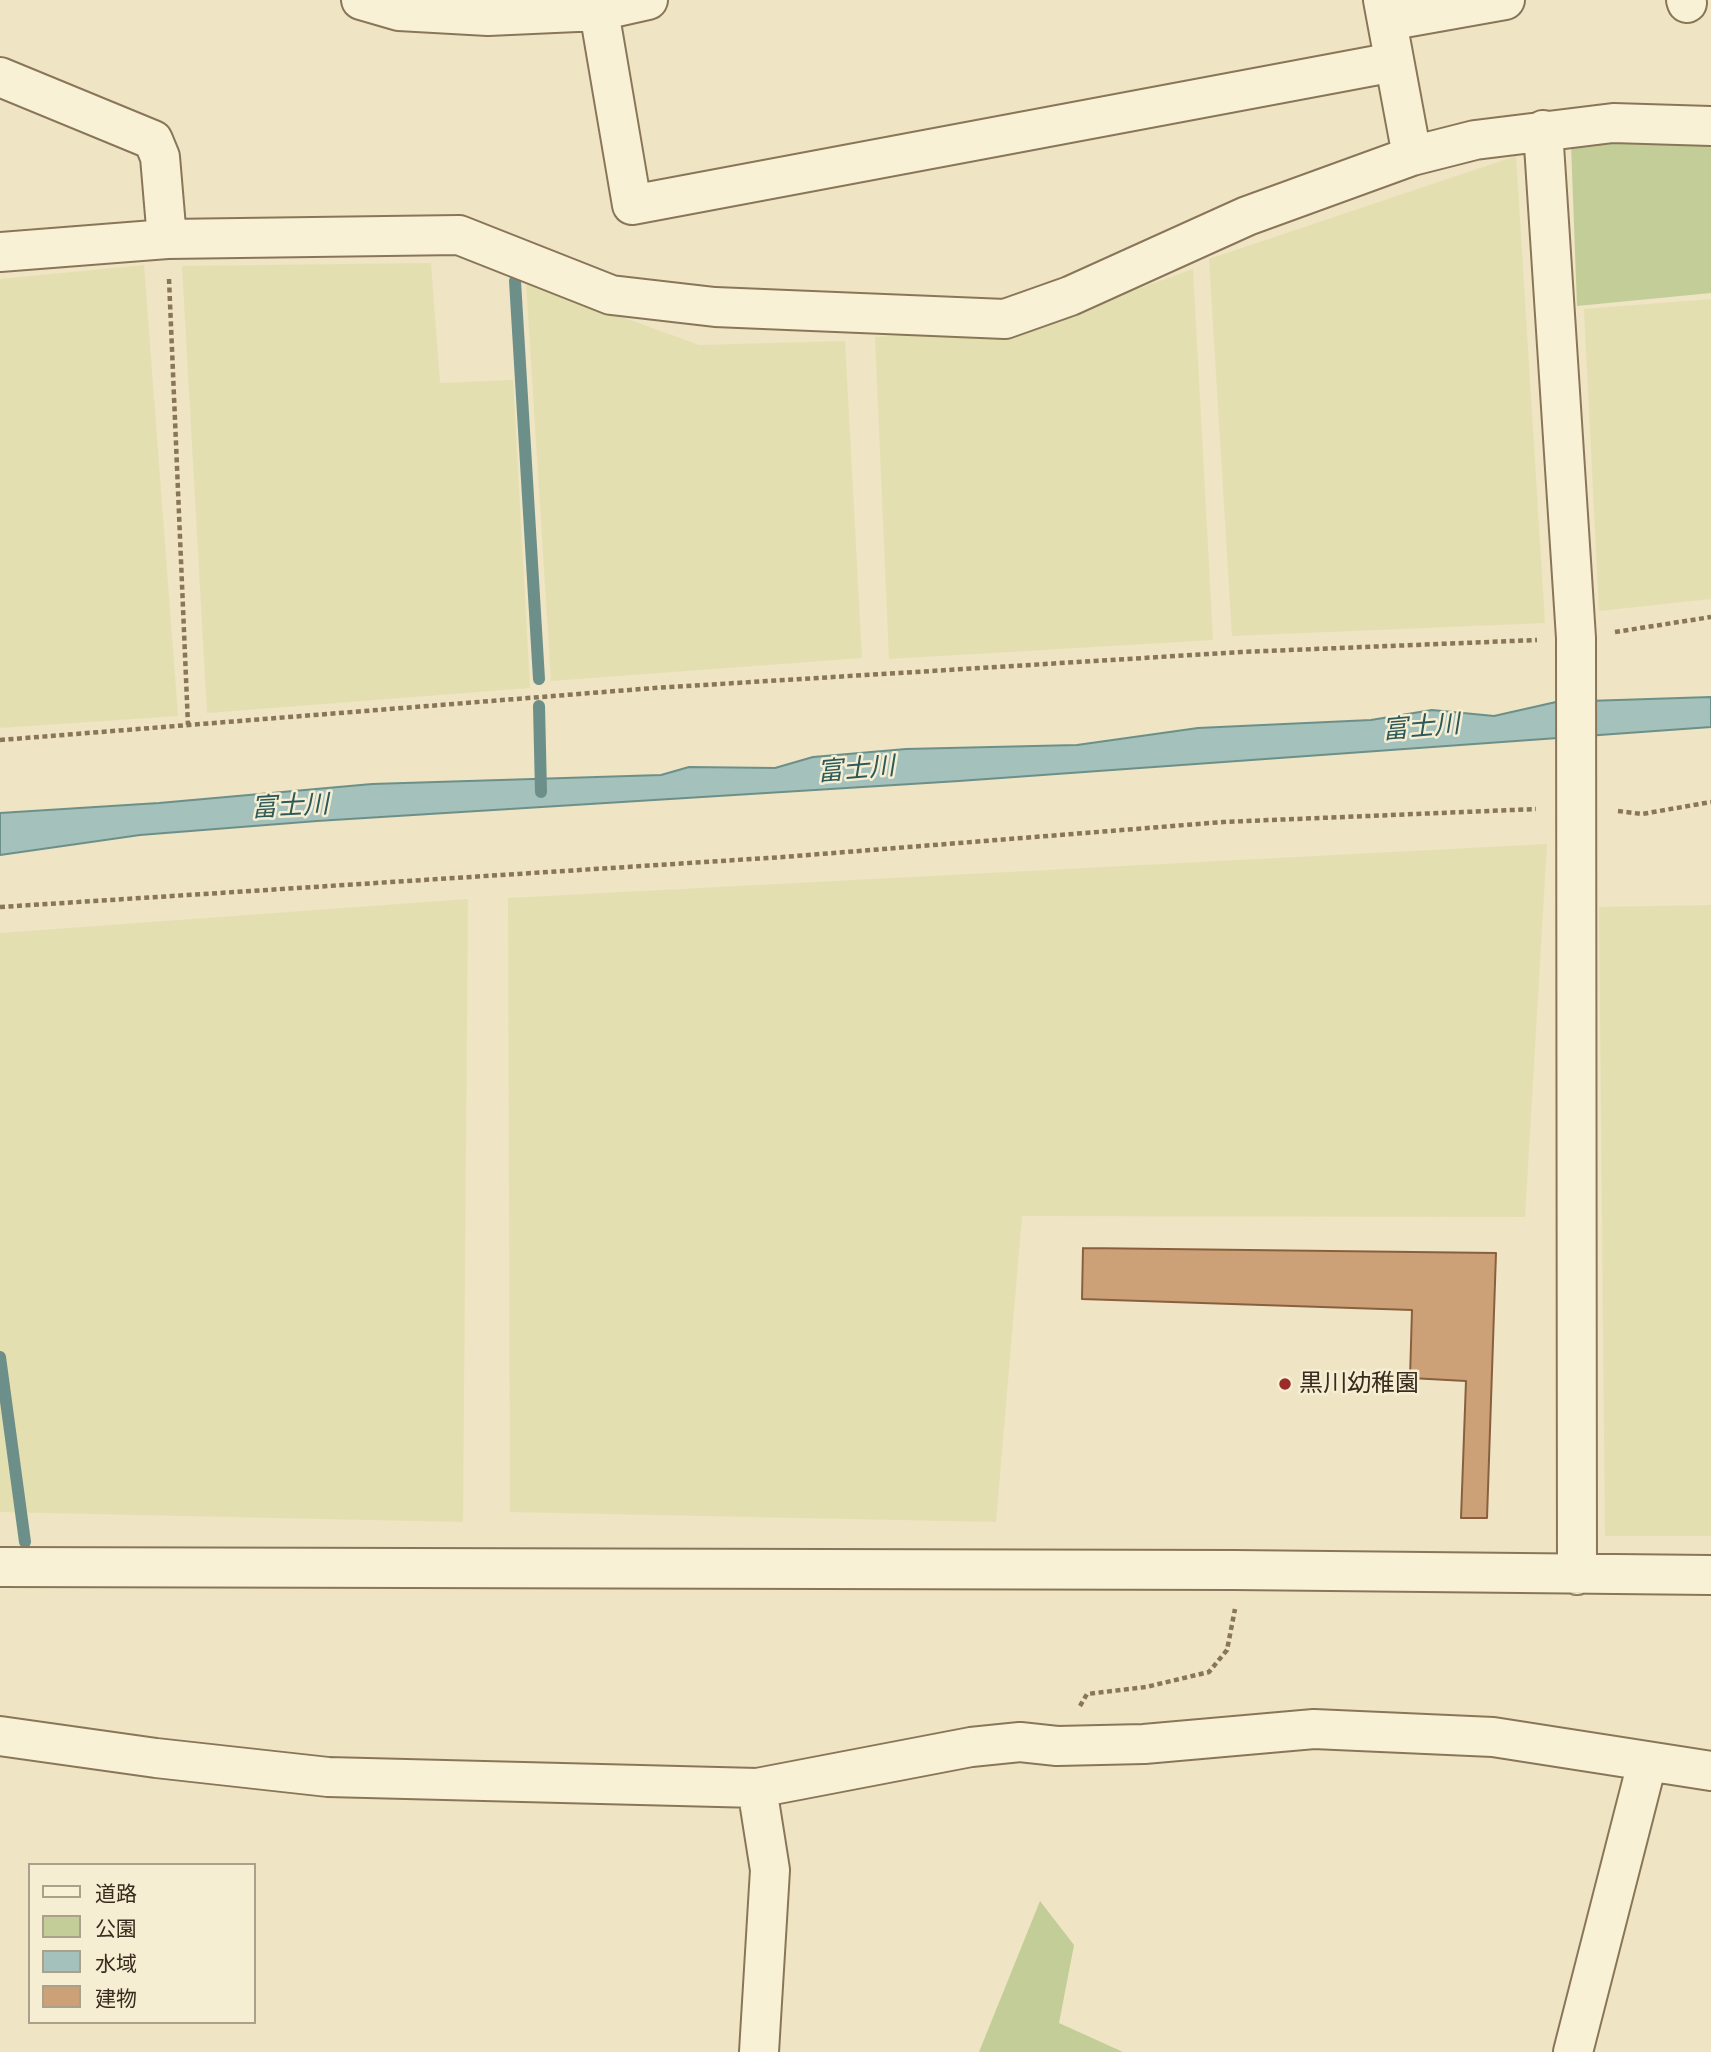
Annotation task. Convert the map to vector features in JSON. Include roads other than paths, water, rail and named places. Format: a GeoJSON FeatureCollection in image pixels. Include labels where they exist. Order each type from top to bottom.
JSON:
{"type":"FeatureCollection","features":[{"type":"Feature","properties":{"kind":"street"},"geometry":{"type":"LineString","coordinates":[[361,0],[399,11],[488,16],[599,11],[648,0]]}},
{"type":"Feature","properties":{"kind":"street"},"geometry":{"type":"LineString","coordinates":[[1412,156],[1385,11],[1505,0]]}},
{"type":"Feature","properties":{"kind":"street"},"geometry":{"type":"LineString","coordinates":[[599,11],[632,205],[1394,62]]}},
{"type":"Feature","properties":{"kind":"street"},"geometry":{"type":"LineString","coordinates":[[0,77],[153,140],[160,157],[167,239]]}},
{"type":"Feature","properties":{"kind":"street"},"geometry":{"type":"LineString","coordinates":[[0,252],[167,239],[459,236],[611,295],[715,307],[1005,319],[1083,291],[1247,216],[1412,156],[1475,140],[1542,130],[1613,123],[1711,126]]}},
{"type":"Feature","properties":{"kind":"street"},"geometry":{"type":"LineString","coordinates":[[1542,130],[1576,638],[1577,1575]]}},
{"type":"Feature","properties":{"kind":"street"},"geometry":{"type":"LineString","coordinates":[[0,1567],[1235,1570],[1711,1575]]}},
{"type":"Feature","properties":{"kind":"street"},"geometry":{"type":"LineString","coordinates":[[0,1736],[156,1758],[328,1777],[757,1788],[971,1747],[1020,1742],[1057,1746],[1144,1744],[1314,1728],[1493,1737],[1711,1771]]}},
{"type":"Feature","properties":{"kind":"street"},"geometry":{"type":"LineString","coordinates":[[1573,2052],[1647,1763]]}},
{"type":"Feature","properties":{"kind":"street"},"geometry":{"type":"LineString","coordinates":[[757,1788],[770,1870],[760,2052]]}},
{"type":"Feature","properties":{"kind":"water","name":"富士川"},"geometry":{"type":"Polygon","coordinates":[[[1711,697],[1711,727],[959,781],[317,821],[140,835],[0,855],[0,813],[159,803],[372,784],[661,775],[689,767],[775,768],[813,757],[906,749],[1077,745],[1198,728],[1371,720],[1432,710],[1494,716],[1556,702],[1711,697]]]}},
{"type":"Feature","properties":{"kind":"waterway"},"geometry":{"type":"LineString","coordinates":[[515,281],[539,679]]}},
{"type":"Feature","properties":{"kind":"waterway"},"geometry":{"type":"LineString","coordinates":[[539,706],[541,792]]}},
{"type":"Feature","properties":{"kind":"waterway"},"geometry":{"type":"LineString","coordinates":[[0,1357],[25,1542]]}},
{"type":"Feature","properties":{"kind":"place","name":"黒川幼稚園"},"geometry":{"type":"Point","coordinates":[1285,1384]}}]}
